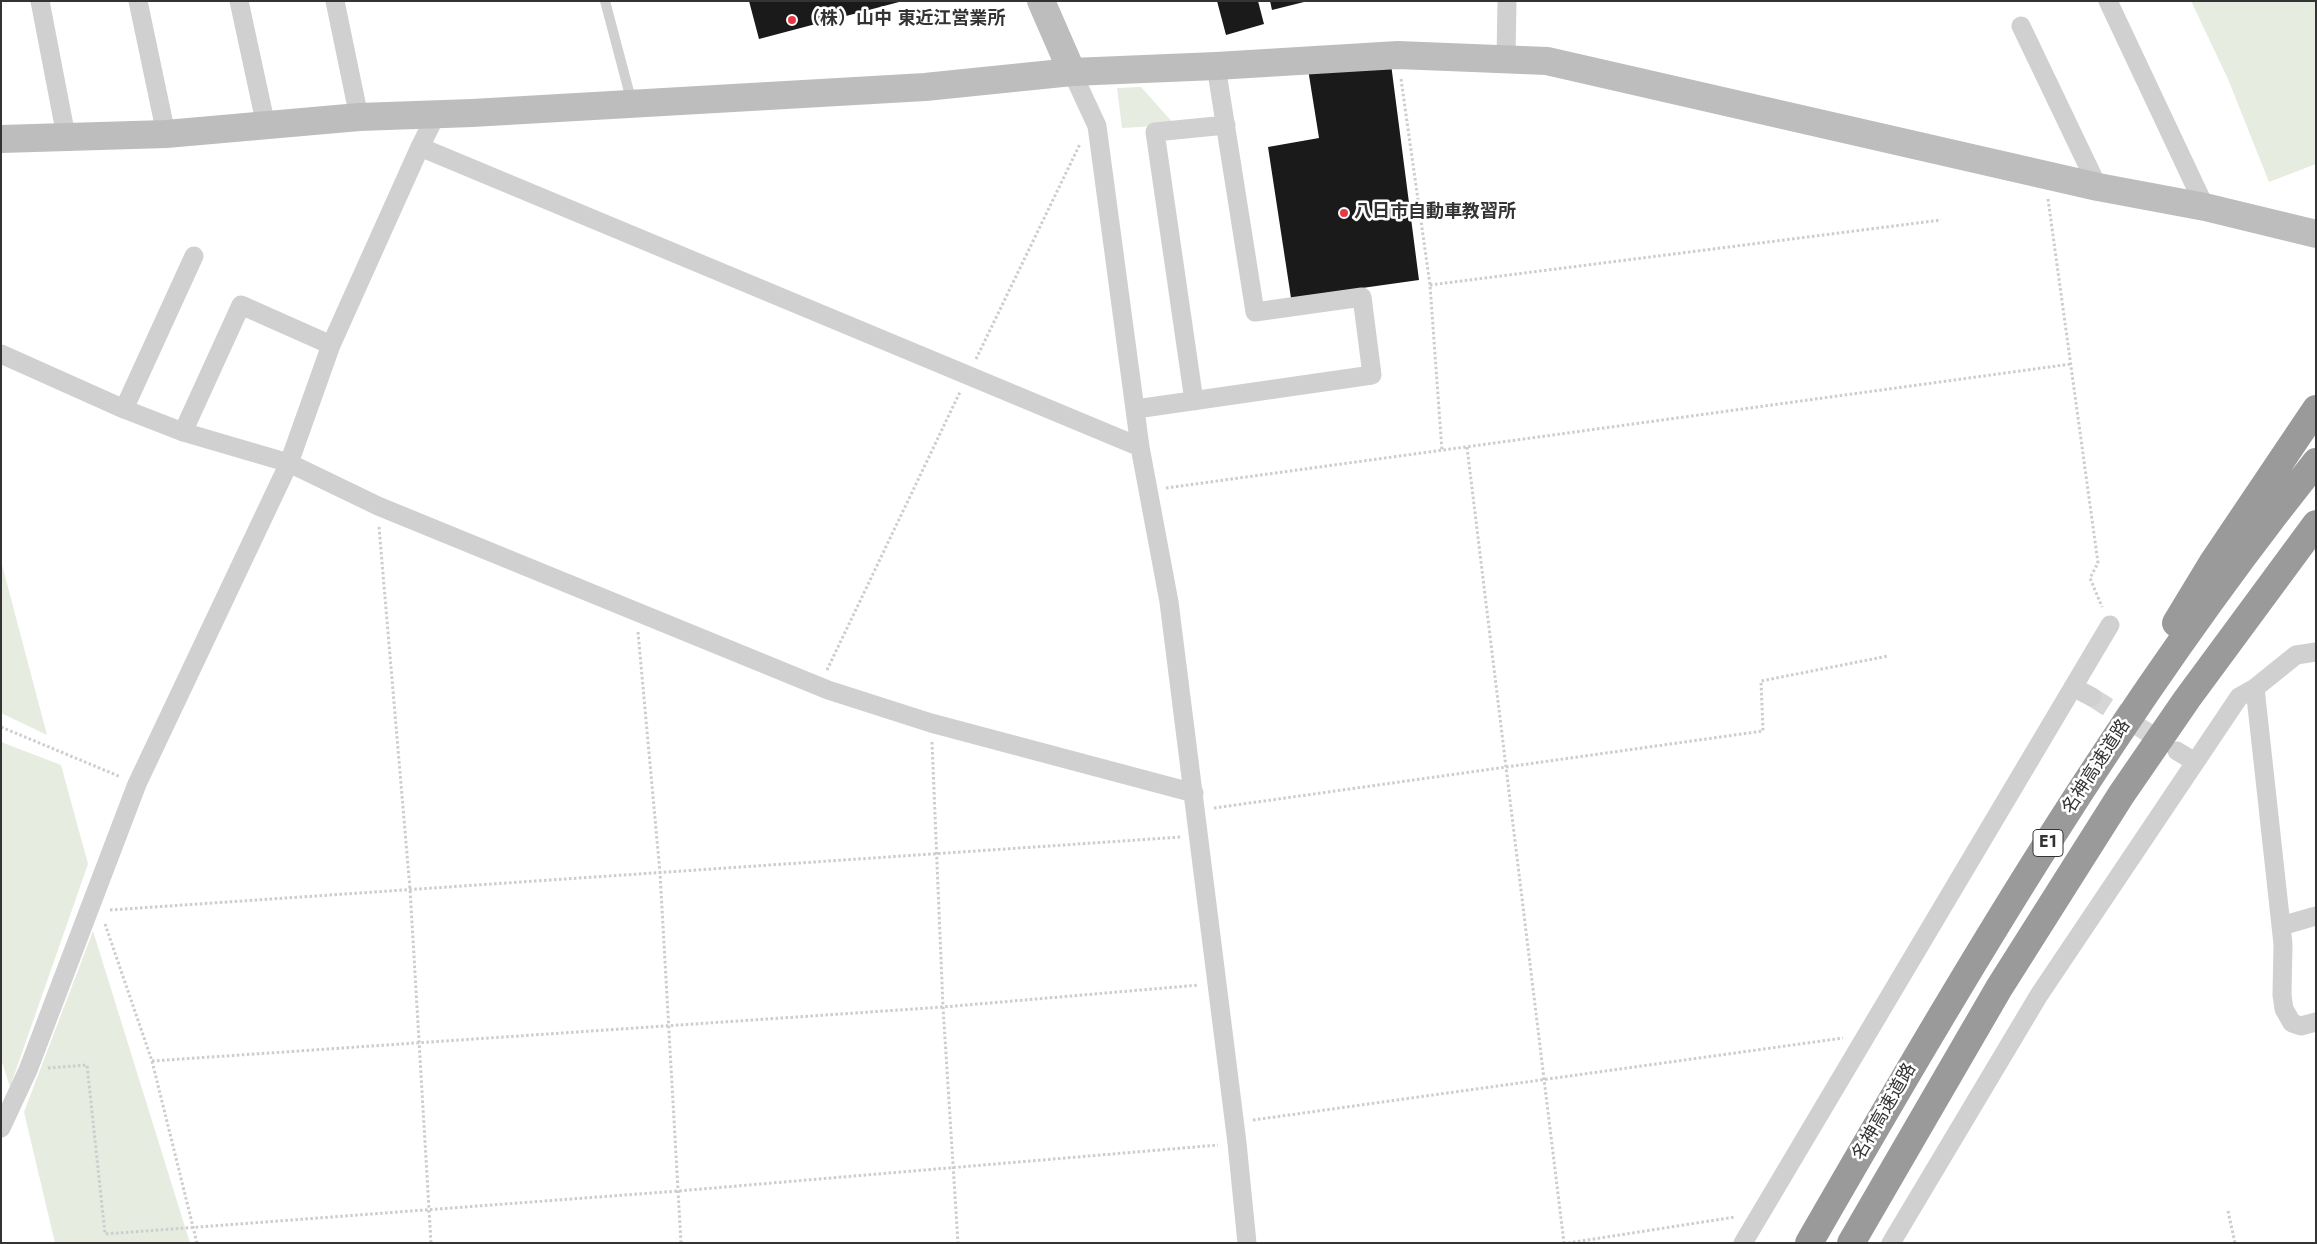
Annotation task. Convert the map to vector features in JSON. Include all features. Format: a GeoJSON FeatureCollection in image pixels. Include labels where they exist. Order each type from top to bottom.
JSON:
{"type":"FeatureCollection","features":[{"type":"Feature","properties":{"kind":"highway"},"geometry":{"type":"LineString","coordinates":[[1969,968],[2213,562],[2316,409]]}},
{"type":"Feature","properties":{"kind":"highway","name":"名神高速道路"},"geometry":{"type":"LineString","coordinates":[[1810,1243],[1969,968],[2090,776],[2157,675],[2288,497],[2316,462]]}},
{"type":"Feature","properties":{"kind":"highway","name":"名神高速道路"},"geometry":{"type":"LineString","coordinates":[[1850,1243],[1999,988],[2121,795],[2187,699],[2316,524]]}},
{"type":"Feature","properties":{"kind":"street"},"geometry":{"type":"LineString","coordinates":[[40,1],[66,136]]}},
{"type":"Feature","properties":{"kind":"street"},"geometry":{"type":"LineString","coordinates":[[138,1],[166,134]]}},
{"type":"Feature","properties":{"kind":"street"},"geometry":{"type":"LineString","coordinates":[[239,1],[266,126]]}},
{"type":"Feature","properties":{"kind":"street"},"geometry":{"type":"LineString","coordinates":[[335,1],[359,117]]}},
{"type":"Feature","properties":{"kind":"street"},"geometry":{"type":"LineString","coordinates":[[1041,1],[1097,126],[1140,447],[1169,602],[1238,1143],[1247,1243]]}},
{"type":"Feature","properties":{"kind":"street"},"geometry":{"type":"LineString","coordinates":[[1506,58],[1507,1]]}},
{"type":"Feature","properties":{"kind":"street"},"geometry":{"type":"LineString","coordinates":[[2108,1],[2205,207]]}},
{"type":"Feature","properties":{"kind":"street"},"geometry":{"type":"LineString","coordinates":[[2021,26],[2098,187]]}},
{"type":"Feature","properties":{"kind":"street"},"geometry":{"type":"LineString","coordinates":[[1,139],[166,134],[359,117],[472,113],[925,87],[1072,72],[1216,66],[1398,55],[1506,58],[1548,61],[2098,187],[2205,207],[2316,234]]}},
{"type":"Feature","properties":{"kind":"street"},"geometry":{"type":"LineString","coordinates":[[1136,409],[1372,375],[1362,297],[1255,312],[1216,66]]}},
{"type":"Feature","properties":{"kind":"street"},"geometry":{"type":"LineString","coordinates":[[1,1128],[28,1070],[97,902],[137,784],[289,463],[331,344],[437,113]]}},
{"type":"Feature","properties":{"kind":"street"},"geometry":{"type":"LineString","coordinates":[[1194,401],[1155,132],[1226,125]]}},
{"type":"Feature","properties":{"kind":"street"},"geometry":{"type":"LineString","coordinates":[[420,147],[1140,447]]}},
{"type":"Feature","properties":{"kind":"street"},"geometry":{"type":"LineString","coordinates":[[124,409],[194,256]]}},
{"type":"Feature","properties":{"kind":"street"},"geometry":{"type":"LineString","coordinates":[[183,432],[241,305],[331,344]]}},
{"type":"Feature","properties":{"kind":"street"},"geometry":{"type":"LineString","coordinates":[[1,354],[124,409],[183,432],[289,463],[378,506],[819,687],[931,723],[1195,802]]}},
{"type":"Feature","properties":{"kind":"street"},"geometry":{"type":"LineString","coordinates":[[1743,1243],[2110,625]]}},
{"type":"Feature","properties":{"kind":"street"},"geometry":{"type":"LineString","coordinates":[[1891,1243],[2039,995],[2239,697],[2255,688],[2296,655],[2316,652]]}},
{"type":"Feature","properties":{"kind":"street"},"geometry":{"type":"LineString","coordinates":[[2073,687],[2092,697]]}},
{"type":"Feature","properties":{"kind":"street"},"geometry":{"type":"LineString","coordinates":[[2255,688],[2281,926],[2284,1009],[2292,1023],[2301,1026],[2316,1022]]}},
{"type":"Feature","properties":{"kind":"street"},"geometry":{"type":"LineString","coordinates":[[2177,751],[2196,762]]}},
{"type":"Feature","properties":{"kind":"street"},"geometry":{"type":"LineString","coordinates":[[2281,926],[2316,916]]}},
{"type":"Feature","properties":{"kind":"lane"},"geometry":{"type":"LineString","coordinates":[[605,1],[633,104]]}},
{"type":"Feature","properties":{"kind":"path"},"geometry":{"type":"LineString","coordinates":[[1398,55],[1430,285],[1442,451]]}},
{"type":"Feature","properties":{"kind":"path"},"geometry":{"type":"LineString","coordinates":[[819,687],[1083,137]]}},
{"type":"Feature","properties":{"kind":"path"},"geometry":{"type":"LineString","coordinates":[[2044,174],[2098,563],[2090,578],[2110,625]]}},
{"type":"Feature","properties":{"kind":"path"},"geometry":{"type":"LineString","coordinates":[[1430,285],[1941,220]]}},
{"type":"Feature","properties":{"kind":"path"},"geometry":{"type":"LineString","coordinates":[[1148,490],[2071,364]]}},
{"type":"Feature","properties":{"kind":"path"},"geometry":{"type":"LineString","coordinates":[[1467,447],[1543,1078],[1566,1243],[1760,1213]]}},
{"type":"Feature","properties":{"kind":"path"},"geometry":{"type":"LineString","coordinates":[[378,506],[410,889],[431,1243]]}},
{"type":"Feature","properties":{"kind":"path"},"geometry":{"type":"LineString","coordinates":[[636,613],[660,873],[680,1243]]}},
{"type":"Feature","properties":{"kind":"path"},"geometry":{"type":"LineString","coordinates":[[1195,802],[1763,731],[1760,681],[1888,656]]}},
{"type":"Feature","properties":{"kind":"path"},"geometry":{"type":"LineString","coordinates":[[931,723],[943,1007],[958,1243]]}},
{"type":"Feature","properties":{"kind":"path"},"geometry":{"type":"LineString","coordinates":[[1,727],[137,784]]}},
{"type":"Feature","properties":{"kind":"path"},"geometry":{"type":"LineString","coordinates":[[197,1243],[152,1060],[97,902],[410,889],[1199,836]]}},
{"type":"Feature","properties":{"kind":"path"},"geometry":{"type":"LineString","coordinates":[[152,1060],[943,1007],[1217,984]]}},
{"type":"Feature","properties":{"kind":"path"},"geometry":{"type":"LineString","coordinates":[[1235,1122],[1866,1034]]}},
{"type":"Feature","properties":{"kind":"path"},"geometry":{"type":"LineString","coordinates":[[28,1070],[87,1065],[105,1234],[954,1169],[1238,1143]]}},
{"type":"Feature","properties":{"kind":"path"},"geometry":{"type":"LineString","coordinates":[[2228,1211],[2235,1243]]}},
{"type":"Feature","properties":{"kind":"shaded area"},"geometry":{"type":"Polygon","coordinates":[[[2191,1],[2316,1],[2316,164],[2269,182],[2228,79],[2191,1]]]}},
{"type":"Feature","properties":{"kind":"shaded area"},"geometry":{"type":"Polygon","coordinates":[[[1141,87],[1175,125],[1122,128],[1117,88],[1141,87]]]}},
{"type":"Feature","properties":{"kind":"shaded area"},"geometry":{"type":"Polygon","coordinates":[[[1,561],[47,735],[1,713],[1,561]]]}},
{"type":"Feature","properties":{"kind":"shaded area"},"geometry":{"type":"Polygon","coordinates":[[[1,742],[61,765],[88,864],[10,1087],[1,1059],[1,742]]]}},
{"type":"Feature","properties":{"kind":"shaded area"},"geometry":{"type":"Polygon","coordinates":[[[93,931],[190,1243],[55,1243],[24,1112],[93,931]]]}},
{"type":"Feature","properties":{"kind":"building","name":"（株）山中 東近江営業所"},"geometry":{"type":"Polygon","coordinates":[[[749,1],[899,1],[899,2],[759,39],[749,1]]]}},
{"type":"Feature","properties":{"kind":"building"},"geometry":{"type":"Polygon","coordinates":[[[1217,1],[1258,1],[1264,24],[1226,35],[1217,1]]]}},
{"type":"Feature","properties":{"kind":"building"},"geometry":{"type":"Polygon","coordinates":[[[1270,1],[1304,1],[1304,2],[1272,10],[1270,1]]]}},
{"type":"Feature","properties":{"kind":"building","name":"八日市自動車教習所"},"geometry":{"type":"Polygon","coordinates":[[[1391,64],[1419,280],[1291,298],[1268,147],[1319,138],[1308,69],[1391,64]]]}},
{"type":"Feature","properties":{"kind":"tunnel"},"geometry":{"type":"LineString","coordinates":[[2092,697],[2169,746]]}},
{"type":"Feature","properties":{"kind":"place","name":"（株）山中 東近江営業所"},"geometry":{"type":"Point","coordinates":[792,20]}},
{"type":"Feature","properties":{"kind":"place","name":"八日市自動車教習所"},"geometry":{"type":"Point","coordinates":[1344,213]}}]}
